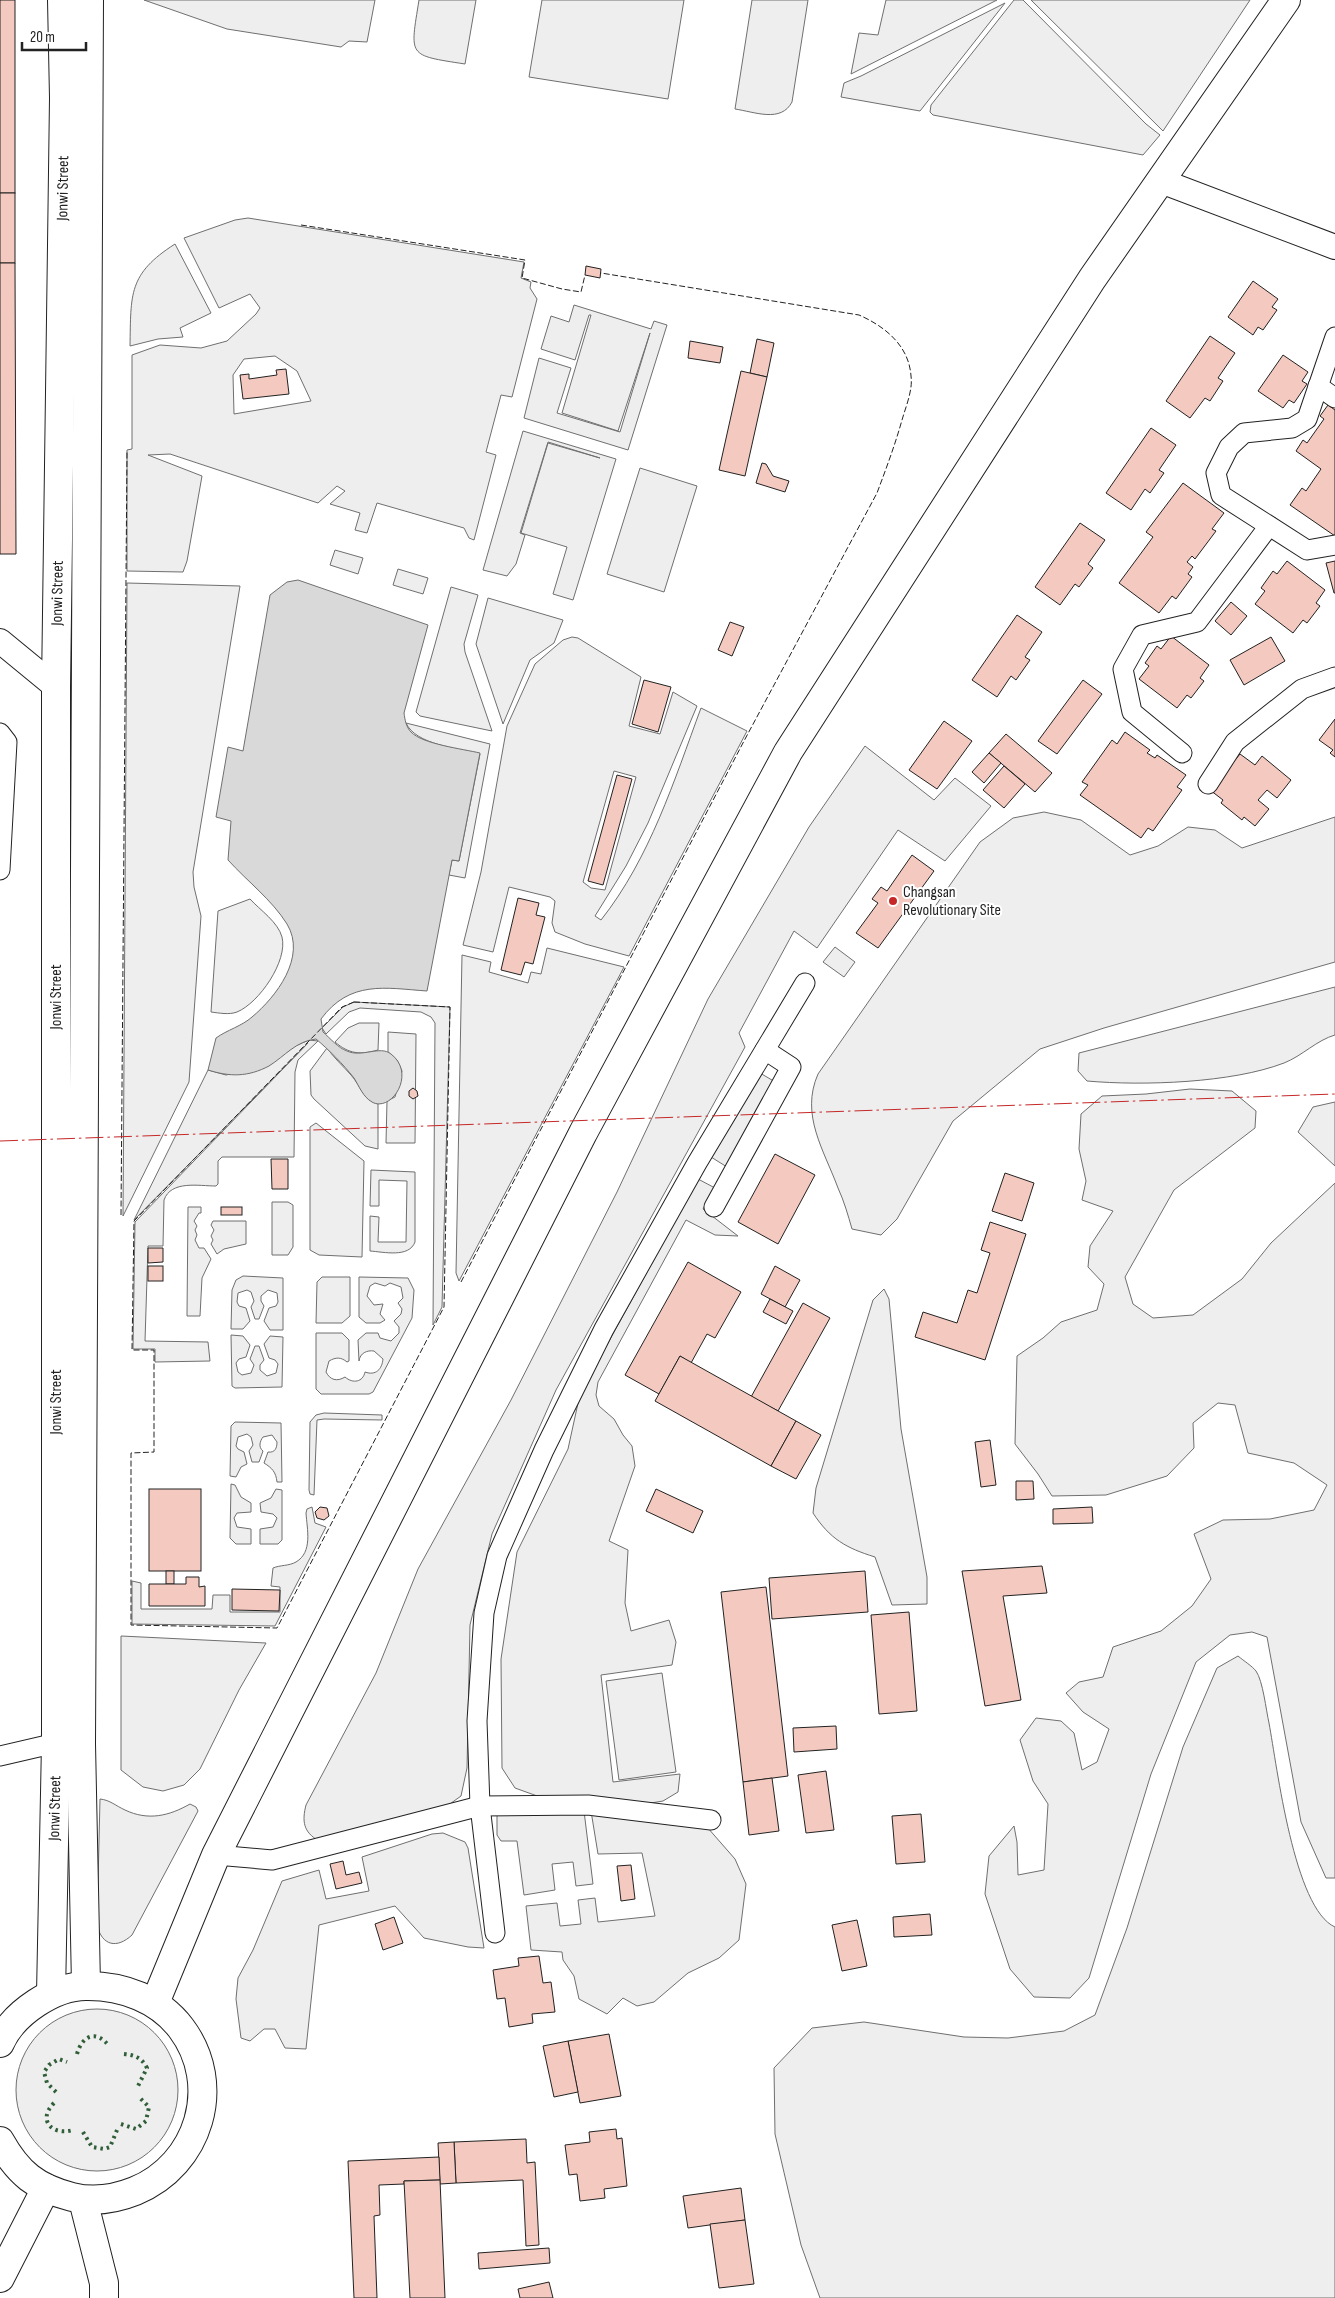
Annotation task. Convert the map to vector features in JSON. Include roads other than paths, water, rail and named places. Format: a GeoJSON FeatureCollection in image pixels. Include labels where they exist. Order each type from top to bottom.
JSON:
{"type":"FeatureCollection","features":[{"type":"Feature","properties":{"kind":"main road","name":"Jonwi Street"},"geometry":{"type":"LineString","coordinates":[[51,1994],[56,1743],[56,687],[64,98],[62,0]]}},
{"type":"Feature","properties":{"kind":"main road","name":"Jonwi Street"},"geometry":{"type":"LineString","coordinates":[[86,1986],[81,1744],[89,0]]}},
{"type":"Feature","properties":{"kind":"main road"},"geometry":{"type":"LineString","coordinates":[[155,2003],[216,1855],[584,1133],[788,752],[1092,279],[1162,181],[1286,0]]}},
{"type":"Feature","properties":{"kind":"main road"},"geometry":{"type":"LineString","coordinates":[[0,2043],[3,2036],[24,2012],[51,1994],[86,1986],[122,1988],[155,2003],[181,2028],[198,2059],[203,2094],[197,2130],[179,2161],[152,2184],[119,2198],[83,2200],[31,2181],[10,2158],[0,2141]]}},
{"type":"Feature","properties":{"kind":"main road"},"geometry":{"type":"LineString","coordinates":[[0,2278],[46,2188]]}},
{"type":"Feature","properties":{"kind":"main road"},"geometry":{"type":"LineString","coordinates":[[83,2200],[104,2283],[104,2298]]}},
{"type":"Feature","properties":{"kind":"street"},"geometry":{"type":"LineString","coordinates":[[1162,181],[1335,248]]}},
{"type":"Feature","properties":{"kind":"street"},"geometry":{"type":"LineString","coordinates":[[1335,337],[1307,419],[1292,428],[1244,433],[1228,447],[1216,473],[1222,495],[1307,550],[1335,545]]}},
{"type":"Feature","properties":{"kind":"street"},"geometry":{"type":"LineString","coordinates":[[1318,386],[1335,398]]}},
{"type":"Feature","properties":{"kind":"street"},"geometry":{"type":"LineString","coordinates":[[1182,753],[1132,712],[1124,669],[1142,635],[1197,622],[1269,526]]}},
{"type":"Feature","properties":{"kind":"street"},"geometry":{"type":"LineString","coordinates":[[0,641],[56,687]]}},
{"type":"Feature","properties":{"kind":"street"},"geometry":{"type":"LineString","coordinates":[[1208,784],[1236,742],[1302,689],[1335,677]]}},
{"type":"Feature","properties":{"kind":"street"},"geometry":{"type":"LineString","coordinates":[[0,733],[7,742],[0,870]]}},
{"type":"Feature","properties":{"kind":"street"},"geometry":{"type":"LineString","coordinates":[[495,1933],[480,1806],[477,1721],[484,1613],[497,1556],[544,1450],[604,1329],[697,1164],[805,983]]}},
{"type":"Feature","properties":{"kind":"street"},"geometry":{"type":"LineString","coordinates":[[714,1207],[791,1067],[765,1050]]}},
{"type":"Feature","properties":{"kind":"street"},"geometry":{"type":"LineString","coordinates":[[0,1756],[56,1743]]}},
{"type":"Feature","properties":{"kind":"street"},"geometry":{"type":"LineString","coordinates":[[216,1855],[272,1860],[480,1806],[588,1805],[711,1820]]}},
{"type":"Feature","properties":{"kind":"place","name":"Changsan Revolutionary Site"},"geometry":{"type":"Point","coordinates":[893,901]}}]}
